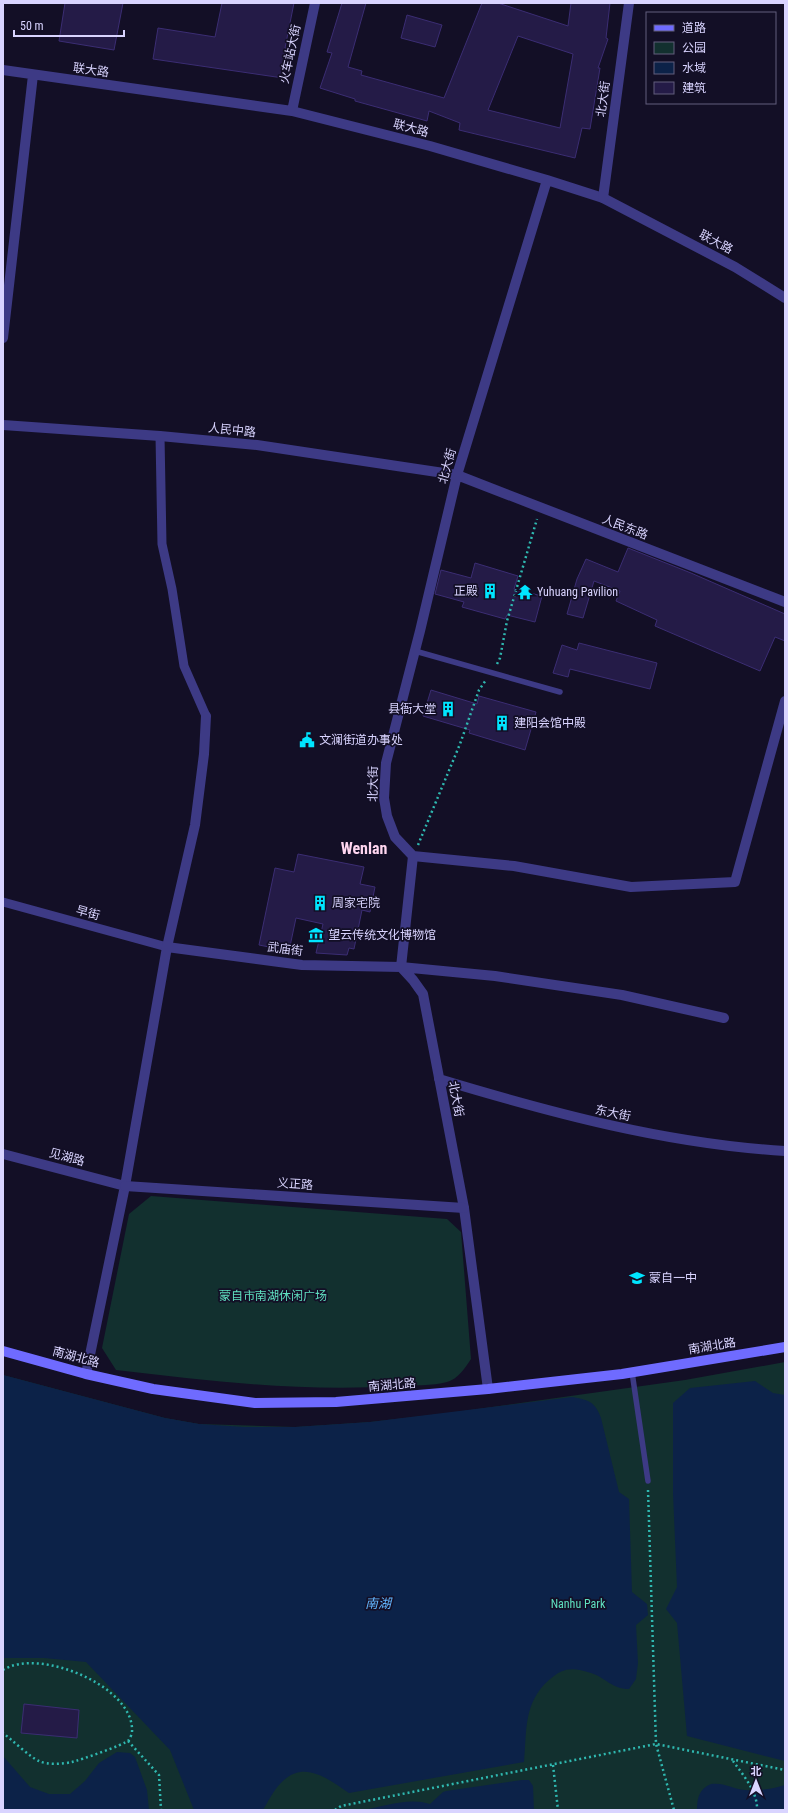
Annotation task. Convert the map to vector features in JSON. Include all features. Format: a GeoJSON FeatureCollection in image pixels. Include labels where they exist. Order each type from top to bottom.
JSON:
{"type":"FeatureCollection","features":[{"type":"Feature","properties":{"kind":"main road","name":"南湖北路"},"geometry":{"type":"LineString","coordinates":[[3,1351],[86,1374],[161,1390],[255,1403],[336,1402],[488,1388],[632,1372],[785,1347]]}},
{"type":"Feature","properties":{"kind":"street","name":"火车站大街"},"geometry":{"type":"LineString","coordinates":[[292,111],[314,3]]}},
{"type":"Feature","properties":{"kind":"street","name":"北大街"},"geometry":{"type":"LineString","coordinates":[[603,198],[629,3]]}},
{"type":"Feature","properties":{"kind":"street","name":"联大路"},"geometry":{"type":"LineString","coordinates":[[3,70],[292,111],[430,146],[547,180],[603,198],[735,267],[785,298]]}},
{"type":"Feature","properties":{"kind":"street"},"geometry":{"type":"LineString","coordinates":[[3,338],[33,75]]}},
{"type":"Feature","properties":{"kind":"street","name":"北大街"},"geometry":{"type":"LineString","coordinates":[[413,856],[395,837],[387,816],[384,798],[386,763],[415,651],[457,475],[547,180]]}},
{"type":"Feature","properties":{"kind":"street","name":"人民中路"},"geometry":{"type":"LineString","coordinates":[[3,425],[160,436],[257,445],[457,475]]}},
{"type":"Feature","properties":{"kind":"street"},"geometry":{"type":"LineString","coordinates":[[86,1374],[125,1186],[167,946],[195,825],[204,754],[206,716],[184,666],[172,589],[162,544],[160,436]]}},
{"type":"Feature","properties":{"kind":"street","name":"人民东路"},"geometry":{"type":"LineString","coordinates":[[457,475],[785,602]]}},
{"type":"Feature","properties":{"kind":"street"},"geometry":{"type":"LineString","coordinates":[[401,967],[413,856],[514,866],[631,887],[735,882],[785,701]]}},
{"type":"Feature","properties":{"kind":"street","name":"早街"},"geometry":{"type":"LineString","coordinates":[[3,902],[167,946]]}},
{"type":"Feature","properties":{"kind":"street","name":"武庙街"},"geometry":{"type":"LineString","coordinates":[[167,946],[302,965],[401,967],[495,976],[622,995],[724,1018]]}},
{"type":"Feature","properties":{"kind":"street","name":"北大街"},"geometry":{"type":"LineString","coordinates":[[401,967],[414,980],[423,994],[464,1208],[488,1388]]}},
{"type":"Feature","properties":{"kind":"street","name":"东大街"},"geometry":{"type":"LineString","coordinates":[[439,1079],[507,1100],[604,1125],[690,1140],[785,1151]]}},
{"type":"Feature","properties":{"kind":"street","name":"见湖路"},"geometry":{"type":"LineString","coordinates":[[3,1154],[125,1186]]}},
{"type":"Feature","properties":{"kind":"street","name":"义正路"},"geometry":{"type":"LineString","coordinates":[[125,1186],[464,1208]]}},
{"type":"Feature","properties":{"kind":"lane"},"geometry":{"type":"LineString","coordinates":[[415,651],[560,692]]}},
{"type":"Feature","properties":{"kind":"lane"},"geometry":{"type":"LineString","coordinates":[[632,1372],[648,1481]]}},
{"type":"Feature","properties":{"kind":"path"},"geometry":{"type":"LineString","coordinates":[[413,856],[460,744],[479,690],[492,673],[500,658],[507,621],[540,508]]}},
{"type":"Feature","properties":{"kind":"path"},"geometry":{"type":"LineString","coordinates":[[648,1481],[656,1744],[674,1810]]}},
{"type":"Feature","properties":{"kind":"path"},"geometry":{"type":"LineString","coordinates":[[3,1670],[8,1666],[40,1664],[51,1665],[86,1677],[116,1698],[123,1706],[130,1717],[132,1732],[128,1741],[72,1762],[56,1763],[39,1761],[3,1733]]}},
{"type":"Feature","properties":{"kind":"path"},"geometry":{"type":"LineString","coordinates":[[128,1741],[159,1775],[160,1810]]}},
{"type":"Feature","properties":{"kind":"path"},"geometry":{"type":"LineString","coordinates":[[337,1809],[656,1744],[785,1770]]}},
{"type":"Feature","properties":{"kind":"path"},"geometry":{"type":"LineString","coordinates":[[733,1760],[752,1790],[758,1805],[758,1810]]}},
{"type":"Feature","properties":{"kind":"path"},"geometry":{"type":"LineString","coordinates":[[553,1765],[558,1810]]}},
{"type":"Feature","properties":{"kind":"green space","name":"蒙自市南湖休闲广场"},"geometry":{"type":"Polygon","coordinates":[[[151,1196],[447,1219],[461,1232],[471,1359],[458,1376],[451,1381],[429,1385],[326,1388],[186,1378],[116,1370],[102,1348],[129,1214],[151,1196]]]}},
{"type":"Feature","properties":{"kind":"green space","name":"南湖"},"geometry":{"type":"Polygon","coordinates":[[[785,1362],[785,1810],[3,1810],[3,1375],[165,1418],[199,1424],[295,1427],[370,1422],[449,1413],[685,1380],[785,1362]]]}},
{"type":"Feature","properties":{"kind":"water","name":"南湖"},"geometry":{"type":"Polygon","coordinates":[[[3,1375],[165,1418],[199,1424],[244,1427],[295,1427],[370,1422],[572,1397],[587,1400],[599,1412],[619,1492],[629,1499],[632,1592],[647,1604],[648,1615],[636,1625],[638,1663],[636,1679],[629,1689],[623,1689],[596,1675],[579,1670],[568,1669],[554,1676],[541,1689],[530,1708],[526,1728],[524,1762],[349,1793],[324,1777],[306,1772],[298,1772],[289,1776],[280,1784],[263,1810],[194,1810],[170,1750],[86,1662],[44,1658],[3,1658],[3,1375]]]}},
{"type":"Feature","properties":{"kind":"water"},"geometry":{"type":"Polygon","coordinates":[[[755,1381],[773,1393],[785,1395],[785,1761],[687,1736],[677,1623],[666,1609],[677,1587],[673,1493],[673,1403],[690,1388],[755,1381]]]}},
{"type":"Feature","properties":{"kind":"water"},"geometry":{"type":"Polygon","coordinates":[[[117,1752],[130,1753],[135,1757],[147,1790],[149,1810],[3,1810],[3,1756],[30,1787],[49,1794],[70,1794],[85,1781],[99,1763],[117,1752]]]}},
{"type":"Feature","properties":{"kind":"water"},"geometry":{"type":"Polygon","coordinates":[[[529,1780],[533,1786],[534,1810],[364,1810],[388,1804],[414,1801],[430,1804],[446,1791],[529,1780]]]}},
{"type":"Feature","properties":{"kind":"water"},"geometry":{"type":"Polygon","coordinates":[[[711,1784],[720,1784],[750,1790],[776,1788],[785,1785],[785,1810],[697,1810],[701,1791],[711,1784]]]}},
{"type":"Feature","properties":{"kind":"building"},"geometry":{"type":"Polygon","coordinates":[[[65,3],[123,3],[114,50],[59,41],[65,3]]]}},
{"type":"Feature","properties":{"kind":"building"},"geometry":{"type":"Polygon","coordinates":[[[222,3],[294,3],[285,48],[288,48],[283,78],[153,59],[158,28],[215,37],[222,3]]]}},
{"type":"Feature","properties":{"kind":"building"},"geometry":{"type":"Polygon","coordinates":[[[342,3],[366,3],[348,67],[362,71],[361,75],[444,98],[482,3],[498,3],[568,26],[571,3],[610,3],[606,38],[608,39],[598,68],[600,68],[590,129],[582,128],[575,158],[459,130],[460,123],[429,111],[427,121],[355,101],[355,99],[320,88],[332,53],[327,52],[342,3]],[[518,36],[488,110],[560,128],[573,54],[518,36]]]}},
{"type":"Feature","properties":{"kind":"building"},"geometry":{"type":"Polygon","coordinates":[[[407,15],[442,25],[435,47],[401,38],[407,15]]]}},
{"type":"Feature","properties":{"kind":"building"},"geometry":{"type":"Polygon","coordinates":[[[628,548],[691,573],[785,614],[785,641],[775,637],[760,671],[655,626],[657,620],[616,601],[620,591],[594,581],[583,618],[567,614],[577,579],[586,559],[618,572],[628,548]]]}},
{"type":"Feature","properties":{"kind":"building"},"geometry":{"type":"Polygon","coordinates":[[[475,563],[518,576],[514,589],[542,596],[535,622],[507,615],[505,619],[462,607],[464,602],[435,594],[441,570],[471,578],[475,563]]]}},
{"type":"Feature","properties":{"kind":"building"},"geometry":{"type":"Polygon","coordinates":[[[579,643],[657,663],[650,689],[570,669],[568,677],[553,673],[562,645],[577,650],[579,643]]]}},
{"type":"Feature","properties":{"kind":"building","name":"建阳会馆中殿"},"geometry":{"type":"Polygon","coordinates":[[[431,690],[477,704],[479,696],[536,712],[525,750],[469,733],[470,730],[423,716],[431,690]]]}},
{"type":"Feature","properties":{"kind":"building","name":"周家宅院"},"geometry":{"type":"Polygon","coordinates":[[[298,854],[364,867],[360,884],[375,887],[370,912],[362,910],[354,949],[349,948],[347,955],[316,953],[323,924],[296,918],[289,951],[259,945],[275,868],[294,872],[298,854]]]}},
{"type":"Feature","properties":{"kind":"building"},"geometry":{"type":"Polygon","coordinates":[[[24,1704],[79,1710],[77,1738],[21,1733],[24,1704]]]}},
{"type":"Feature","properties":{"kind":"place","name":"正殿"},"geometry":{"type":"Point","coordinates":[490,591]}},
{"type":"Feature","properties":{"kind":"place","name":"Yuhuang Pavilion"},"geometry":{"type":"Point","coordinates":[525,592]}},
{"type":"Feature","properties":{"kind":"place","name":"县衙大堂"},"geometry":{"type":"Point","coordinates":[448,709]}},
{"type":"Feature","properties":{"kind":"place","name":"建阳会馆中殿"},"geometry":{"type":"Point","coordinates":[502,723]}},
{"type":"Feature","properties":{"kind":"place","name":"文澜街道办事处"},"geometry":{"type":"Point","coordinates":[307,740]}},
{"type":"Feature","properties":{"kind":"place","name":"周家宅院"},"geometry":{"type":"Point","coordinates":[320,903]}},
{"type":"Feature","properties":{"kind":"place","name":"望云传统文化博物馆"},"geometry":{"type":"Point","coordinates":[316,935]}},
{"type":"Feature","properties":{"kind":"place","name":"蒙自一中"},"geometry":{"type":"Point","coordinates":[637,1278]}},
{"type":"Feature","properties":{"kind":"district","name":"Wenlan"},"geometry":{"type":"Point","coordinates":[364,848]}},
{"type":"Feature","properties":{"kind":"park label","name":"Nanhu Park"},"geometry":{"type":"Point","coordinates":[578,1604]}}]}
